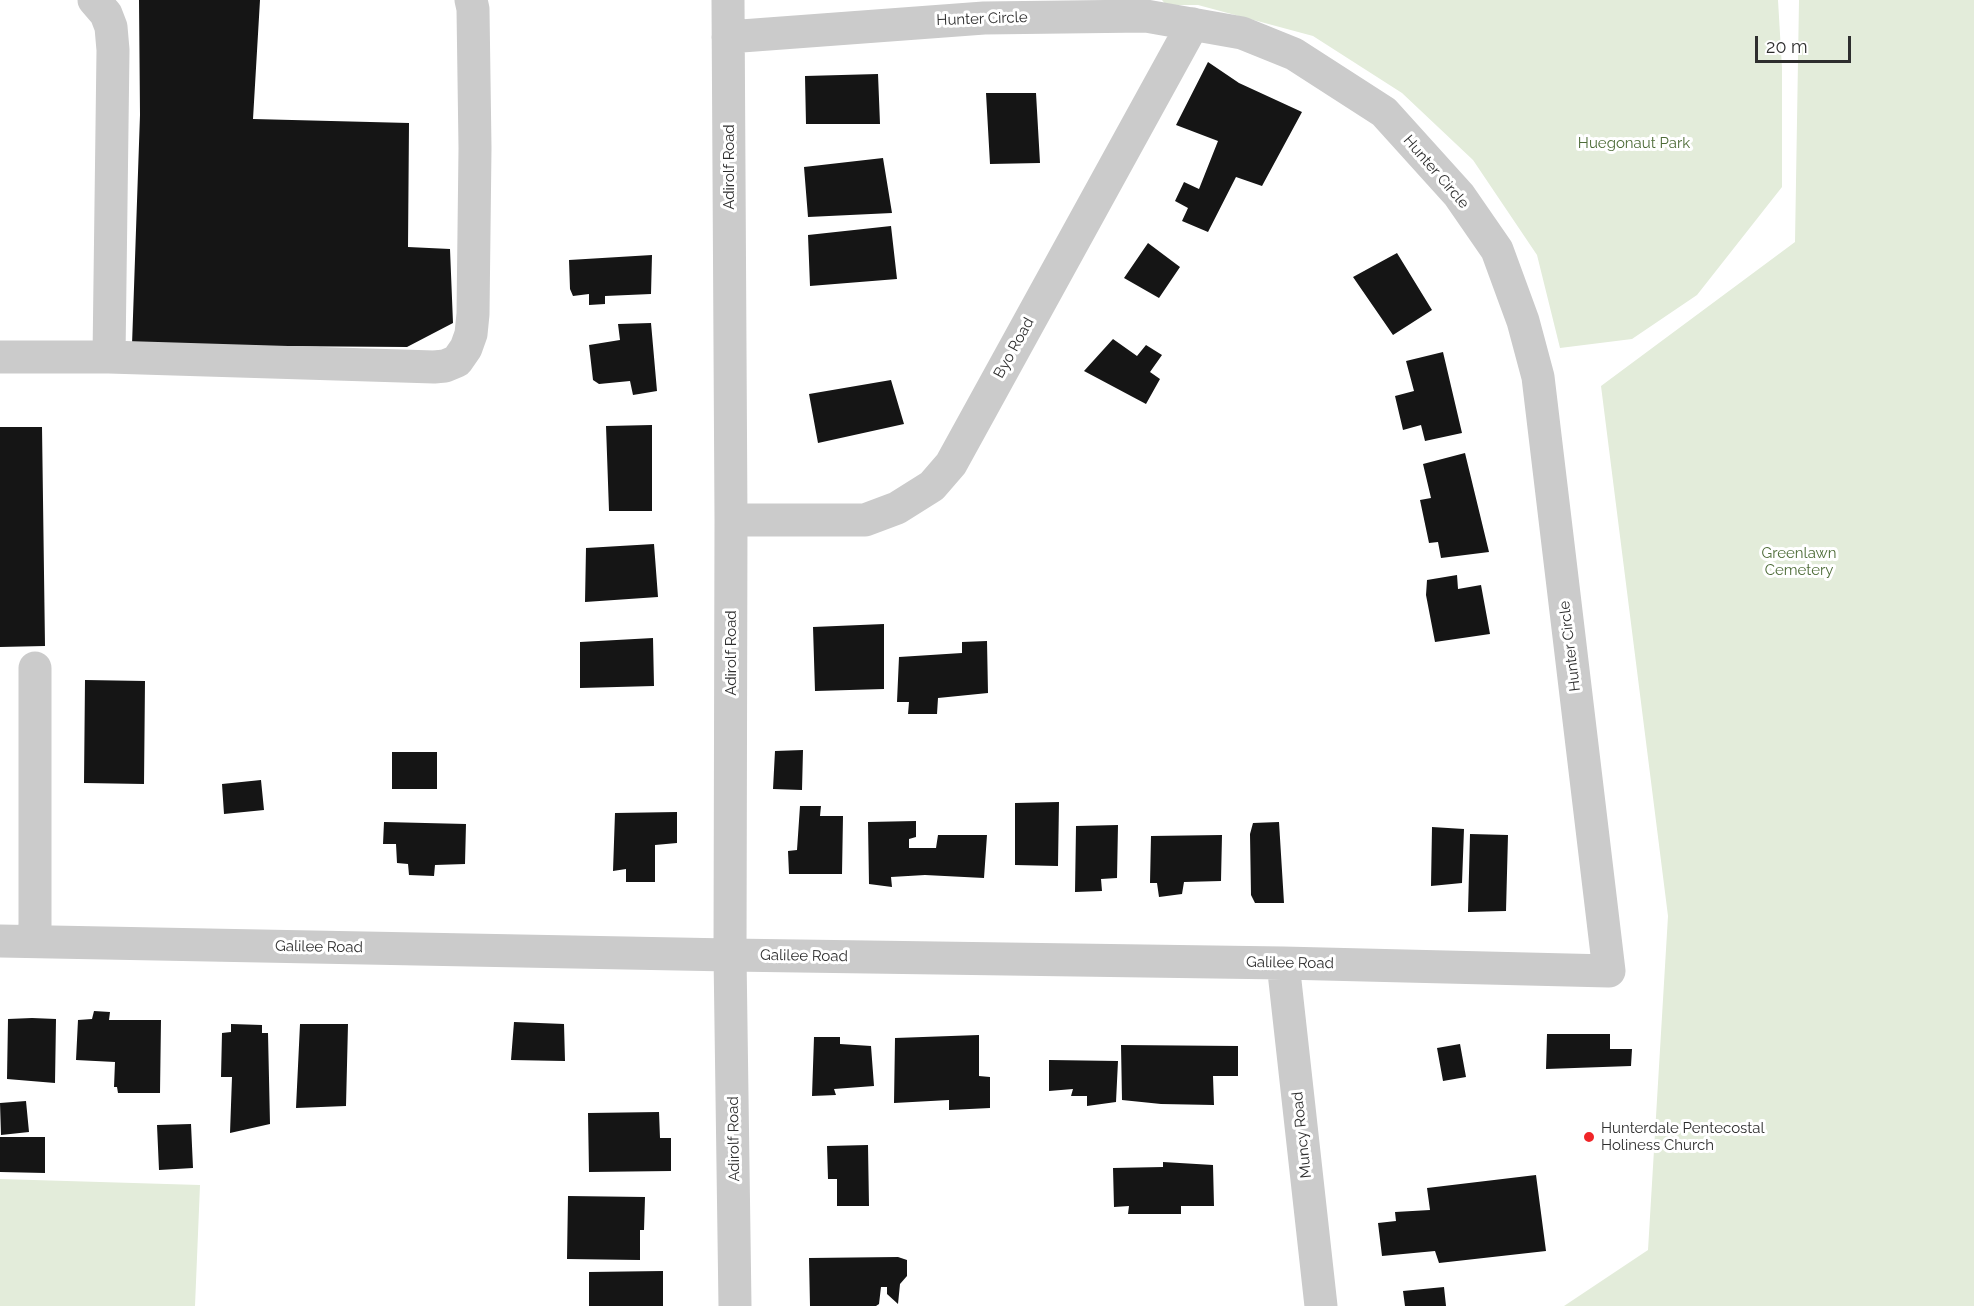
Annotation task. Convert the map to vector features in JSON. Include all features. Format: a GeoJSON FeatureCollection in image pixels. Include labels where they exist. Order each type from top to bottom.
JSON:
{"type":"FeatureCollection","features":[{"type":"Feature","properties":{"kind":"street"},"geometry":{"type":"LineString","coordinates":[[94,0],[106,14],[111,27],[113,51],[109,357]]}},
{"type":"Feature","properties":{"kind":"street"},"geometry":{"type":"LineString","coordinates":[[0,357],[109,357],[434,367],[445,366],[457,361],[466,348],[471,334],[473,314],[475,148],[471,0]]}},
{"type":"Feature","properties":{"kind":"street","name":"Adirolf Road"},"geometry":{"type":"LineString","coordinates":[[728,0],[731,520],[730,955],[735,1306]]}},
{"type":"Feature","properties":{"kind":"street"},"geometry":{"type":"LineString","coordinates":[[984,18],[1026,0]]}},
{"type":"Feature","properties":{"kind":"street","name":"Hunter Circle"},"geometry":{"type":"LineString","coordinates":[[728,37],[984,18],[1146,16],[1242,33],[1294,54],[1384,112],[1459,195],[1497,250],[1523,321],[1538,377],[1609,971]]}},
{"type":"Feature","properties":{"kind":"street","name":"Byo Road"},"geometry":{"type":"LineString","coordinates":[[731,520],[865,520],[897,508],[932,486],[951,464],[1193,24]]}},
{"type":"Feature","properties":{"kind":"street"},"geometry":{"type":"LineString","coordinates":[[35,668],[35,941]]}},
{"type":"Feature","properties":{"kind":"street","name":"Galilee Road"},"geometry":{"type":"LineString","coordinates":[[0,941],[1283,963],[1609,971]]}},
{"type":"Feature","properties":{"kind":"street","name":"Muncy Road"},"geometry":{"type":"LineString","coordinates":[[1283,963],[1321,1306]]}},
{"type":"Feature","properties":{"kind":"green space","name":"Huegonaut Park"},"geometry":{"type":"Polygon","coordinates":[[[1162,0],[1778,0],[1782,68],[1782,187],[1697,295],[1632,339],[1560,348],[1537,255],[1473,160],[1402,93],[1313,36],[1198,5],[1166,5],[1162,0]]]}},
{"type":"Feature","properties":{"kind":"green space","name":"Greenlawn Cemetery"},"geometry":{"type":"Polygon","coordinates":[[[1799,0],[1974,0],[1974,1306],[1564,1306],[1648,1250],[1668,916],[1601,386],[1795,242],[1799,0]]]}},
{"type":"Feature","properties":{"kind":"green space"},"geometry":{"type":"Polygon","coordinates":[[[0,1179],[200,1185],[195,1306],[0,1306],[0,1179]]]}},
{"type":"Feature","properties":{"kind":"building"},"geometry":{"type":"Polygon","coordinates":[[[139,0],[260,0],[253,119],[409,123],[408,247],[450,249],[453,323],[407,347],[132,345],[140,115],[139,0]]]}},
{"type":"Feature","properties":{"kind":"building"},"geometry":{"type":"Polygon","coordinates":[[[1208,62],[1239,83],[1302,112],[1262,186],[1236,177],[1208,232],[1182,221],[1188,208],[1175,201],[1184,182],[1199,189],[1218,141],[1176,125],[1208,62]]]}},
{"type":"Feature","properties":{"kind":"building"},"geometry":{"type":"Polygon","coordinates":[[[878,74],[880,124],[806,124],[805,76],[878,74]]]}},
{"type":"Feature","properties":{"kind":"building"},"geometry":{"type":"Polygon","coordinates":[[[986,93],[1036,93],[1040,163],[990,164],[986,93]]]}},
{"type":"Feature","properties":{"kind":"building"},"geometry":{"type":"Polygon","coordinates":[[[883,158],[892,213],[808,217],[804,167],[883,158]]]}},
{"type":"Feature","properties":{"kind":"building"},"geometry":{"type":"Polygon","coordinates":[[[891,226],[897,279],[810,286],[808,235],[891,226]]]}},
{"type":"Feature","properties":{"kind":"building"},"geometry":{"type":"Polygon","coordinates":[[[1148,243],[1180,267],[1159,298],[1124,278],[1148,243]]]}},
{"type":"Feature","properties":{"kind":"building"},"geometry":{"type":"Polygon","coordinates":[[[1397,253],[1432,310],[1393,335],[1353,277],[1397,253]]]}},
{"type":"Feature","properties":{"kind":"building"},"geometry":{"type":"Polygon","coordinates":[[[652,255],[651,294],[605,296],[605,304],[589,305],[589,294],[573,296],[570,289],[569,260],[652,255]]]}},
{"type":"Feature","properties":{"kind":"building"},"geometry":{"type":"Polygon","coordinates":[[[651,323],[657,391],[633,395],[630,381],[599,384],[593,380],[589,345],[620,340],[618,324],[651,323]]]}},
{"type":"Feature","properties":{"kind":"building"},"geometry":{"type":"Polygon","coordinates":[[[1113,339],[1137,356],[1146,345],[1162,355],[1150,372],[1160,379],[1146,404],[1084,371],[1113,339]]]}},
{"type":"Feature","properties":{"kind":"building"},"geometry":{"type":"Polygon","coordinates":[[[1443,352],[1462,433],[1425,441],[1421,425],[1403,430],[1395,396],[1414,391],[1406,361],[1443,352]]]}},
{"type":"Feature","properties":{"kind":"building"},"geometry":{"type":"Polygon","coordinates":[[[891,380],[904,424],[818,443],[809,394],[891,380]]]}},
{"type":"Feature","properties":{"kind":"building"},"geometry":{"type":"Polygon","coordinates":[[[652,425],[652,511],[609,511],[606,426],[652,425]]]}},
{"type":"Feature","properties":{"kind":"building"},"geometry":{"type":"Polygon","coordinates":[[[0,427],[42,427],[45,646],[0,647],[0,427]]]}},
{"type":"Feature","properties":{"kind":"building"},"geometry":{"type":"Polygon","coordinates":[[[1465,453],[1489,552],[1441,558],[1438,542],[1429,543],[1420,500],[1431,498],[1423,464],[1465,453]]]}},
{"type":"Feature","properties":{"kind":"building"},"geometry":{"type":"Polygon","coordinates":[[[654,544],[658,597],[585,602],[586,548],[654,544]]]}},
{"type":"Feature","properties":{"kind":"building"},"geometry":{"type":"Polygon","coordinates":[[[1457,575],[1458,589],[1481,585],[1490,634],[1435,642],[1426,595],[1427,580],[1457,575]]]}},
{"type":"Feature","properties":{"kind":"building"},"geometry":{"type":"Polygon","coordinates":[[[884,624],[884,689],[815,691],[813,627],[884,624]]]}},
{"type":"Feature","properties":{"kind":"building"},"geometry":{"type":"Polygon","coordinates":[[[653,638],[654,686],[580,688],[580,642],[653,638]]]}},
{"type":"Feature","properties":{"kind":"building"},"geometry":{"type":"Polygon","coordinates":[[[987,641],[988,693],[938,698],[937,714],[908,714],[909,702],[897,702],[899,657],[962,653],[962,642],[987,641]]]}},
{"type":"Feature","properties":{"kind":"building"},"geometry":{"type":"Polygon","coordinates":[[[85,680],[145,681],[144,784],[84,783],[85,680]]]}},
{"type":"Feature","properties":{"kind":"building"},"geometry":{"type":"Polygon","coordinates":[[[803,750],[802,790],[773,789],[775,751],[803,750]]]}},
{"type":"Feature","properties":{"kind":"building"},"geometry":{"type":"Polygon","coordinates":[[[392,752],[437,752],[437,789],[392,789],[392,752]]]}},
{"type":"Feature","properties":{"kind":"building"},"geometry":{"type":"Polygon","coordinates":[[[261,780],[264,810],[224,814],[222,784],[261,780]]]}},
{"type":"Feature","properties":{"kind":"building"},"geometry":{"type":"Polygon","coordinates":[[[1059,802],[1058,866],[1015,865],[1015,803],[1059,802]]]}},
{"type":"Feature","properties":{"kind":"building"},"geometry":{"type":"Polygon","coordinates":[[[800,806],[821,806],[820,816],[843,816],[842,874],[789,874],[788,851],[797,850],[800,806]]]}},
{"type":"Feature","properties":{"kind":"building"},"geometry":{"type":"Polygon","coordinates":[[[677,812],[677,843],[655,845],[655,882],[626,882],[626,869],[613,871],[615,813],[677,812]]]}},
{"type":"Feature","properties":{"kind":"building"},"geometry":{"type":"Polygon","coordinates":[[[916,821],[916,837],[909,839],[909,848],[936,848],[938,835],[987,835],[984,878],[925,875],[891,877],[892,887],[869,884],[868,822],[916,821]]]}},
{"type":"Feature","properties":{"kind":"building"},"geometry":{"type":"Polygon","coordinates":[[[384,822],[466,824],[465,864],[435,865],[434,876],[409,875],[408,864],[397,863],[396,844],[383,844],[384,822]]]}},
{"type":"Feature","properties":{"kind":"building"},"geometry":{"type":"Polygon","coordinates":[[[1279,822],[1284,903],[1255,903],[1251,895],[1250,834],[1253,823],[1279,822]]]}},
{"type":"Feature","properties":{"kind":"building"},"geometry":{"type":"Polygon","coordinates":[[[1118,825],[1117,878],[1101,879],[1102,891],[1075,892],[1076,826],[1118,825]]]}},
{"type":"Feature","properties":{"kind":"building"},"geometry":{"type":"Polygon","coordinates":[[[1432,827],[1464,829],[1462,883],[1431,886],[1432,827]]]}},
{"type":"Feature","properties":{"kind":"building"},"geometry":{"type":"Polygon","coordinates":[[[1470,834],[1508,835],[1506,911],[1468,912],[1470,834]]]}},
{"type":"Feature","properties":{"kind":"building"},"geometry":{"type":"Polygon","coordinates":[[[1222,835],[1221,881],[1184,882],[1182,894],[1159,897],[1157,883],[1150,883],[1151,836],[1222,835]]]}},
{"type":"Feature","properties":{"kind":"building"},"geometry":{"type":"Polygon","coordinates":[[[94,1011],[110,1012],[109,1020],[161,1020],[160,1093],[118,1093],[117,1087],[114,1087],[115,1062],[76,1060],[78,1020],[92,1019],[94,1011]]]}},
{"type":"Feature","properties":{"kind":"building"},"geometry":{"type":"Polygon","coordinates":[[[8,1019],[56,1019],[55,1083],[7,1079],[8,1019]]]}},
{"type":"Feature","properties":{"kind":"building"},"geometry":{"type":"Polygon","coordinates":[[[514,1022],[564,1024],[565,1061],[511,1060],[514,1022]]]}},
{"type":"Feature","properties":{"kind":"building"},"geometry":{"type":"Polygon","coordinates":[[[231,1024],[262,1025],[262,1033],[268,1033],[270,1124],[230,1133],[232,1077],[221,1077],[222,1033],[231,1032],[231,1024]]]}},
{"type":"Feature","properties":{"kind":"building"},"geometry":{"type":"Polygon","coordinates":[[[300,1024],[348,1024],[346,1106],[296,1108],[300,1024]]]}},
{"type":"Feature","properties":{"kind":"building"},"geometry":{"type":"Polygon","coordinates":[[[1547,1034],[1610,1034],[1610,1049],[1632,1049],[1631,1066],[1546,1069],[1547,1034]]]}},
{"type":"Feature","properties":{"kind":"building"},"geometry":{"type":"Polygon","coordinates":[[[979,1035],[979,1076],[990,1077],[990,1108],[949,1110],[949,1100],[894,1103],[895,1038],[979,1035]]]}},
{"type":"Feature","properties":{"kind":"building"},"geometry":{"type":"Polygon","coordinates":[[[814,1037],[840,1037],[840,1044],[871,1046],[874,1086],[834,1089],[836,1095],[812,1096],[814,1037]]]}},
{"type":"Feature","properties":{"kind":"building"},"geometry":{"type":"Polygon","coordinates":[[[1460,1044],[1466,1077],[1443,1081],[1437,1048],[1460,1044]]]}},
{"type":"Feature","properties":{"kind":"building"},"geometry":{"type":"Polygon","coordinates":[[[1121,1045],[1238,1046],[1238,1076],[1213,1076],[1214,1105],[1161,1104],[1122,1100],[1121,1045]]]}},
{"type":"Feature","properties":{"kind":"building"},"geometry":{"type":"Polygon","coordinates":[[[1049,1060],[1118,1061],[1116,1102],[1087,1106],[1087,1096],[1071,1096],[1073,1089],[1049,1091],[1049,1060]]]}},
{"type":"Feature","properties":{"kind":"building"},"geometry":{"type":"Polygon","coordinates":[[[26,1101],[29,1132],[1,1135],[0,1103],[26,1101]]]}},
{"type":"Feature","properties":{"kind":"building"},"geometry":{"type":"Polygon","coordinates":[[[659,1112],[660,1138],[671,1138],[671,1171],[589,1172],[588,1113],[659,1112]]]}},
{"type":"Feature","properties":{"kind":"building"},"geometry":{"type":"Polygon","coordinates":[[[191,1124],[193,1168],[159,1170],[157,1125],[191,1124]]]}},
{"type":"Feature","properties":{"kind":"building"},"geometry":{"type":"Polygon","coordinates":[[[0,1137],[45,1137],[45,1173],[0,1172],[0,1137]]]}},
{"type":"Feature","properties":{"kind":"building"},"geometry":{"type":"Polygon","coordinates":[[[868,1145],[869,1206],[837,1206],[837,1179],[828,1179],[827,1146],[868,1145]]]}},
{"type":"Feature","properties":{"kind":"building"},"geometry":{"type":"Polygon","coordinates":[[[1163,1162],[1213,1165],[1214,1206],[1181,1206],[1181,1214],[1128,1214],[1129,1206],[1114,1207],[1113,1168],[1163,1167],[1163,1162]]]}},
{"type":"Feature","properties":{"kind":"building"},"geometry":{"type":"Polygon","coordinates":[[[1536,1175],[1546,1251],[1439,1263],[1435,1251],[1382,1256],[1378,1223],[1396,1221],[1395,1212],[1430,1210],[1427,1188],[1536,1175]]]}},
{"type":"Feature","properties":{"kind":"building"},"geometry":{"type":"Polygon","coordinates":[[[568,1196],[645,1197],[644,1230],[640,1230],[640,1260],[567,1259],[568,1196]]]}},
{"type":"Feature","properties":{"kind":"building"},"geometry":{"type":"Polygon","coordinates":[[[898,1257],[907,1260],[907,1276],[900,1284],[898,1304],[887,1294],[887,1287],[881,1287],[879,1304],[876,1306],[810,1306],[809,1258],[898,1257]]]}},
{"type":"Feature","properties":{"kind":"building"},"geometry":{"type":"Polygon","coordinates":[[[663,1271],[663,1306],[589,1306],[589,1272],[663,1271]]]}},
{"type":"Feature","properties":{"kind":"building"},"geometry":{"type":"Polygon","coordinates":[[[1444,1287],[1446,1306],[1405,1306],[1403,1291],[1444,1287]]]}},
{"type":"Feature","properties":{"kind":"place","name":"Hunterdale Pentecostal Holiness Church"},"geometry":{"type":"Point","coordinates":[1589,1137]}}]}
